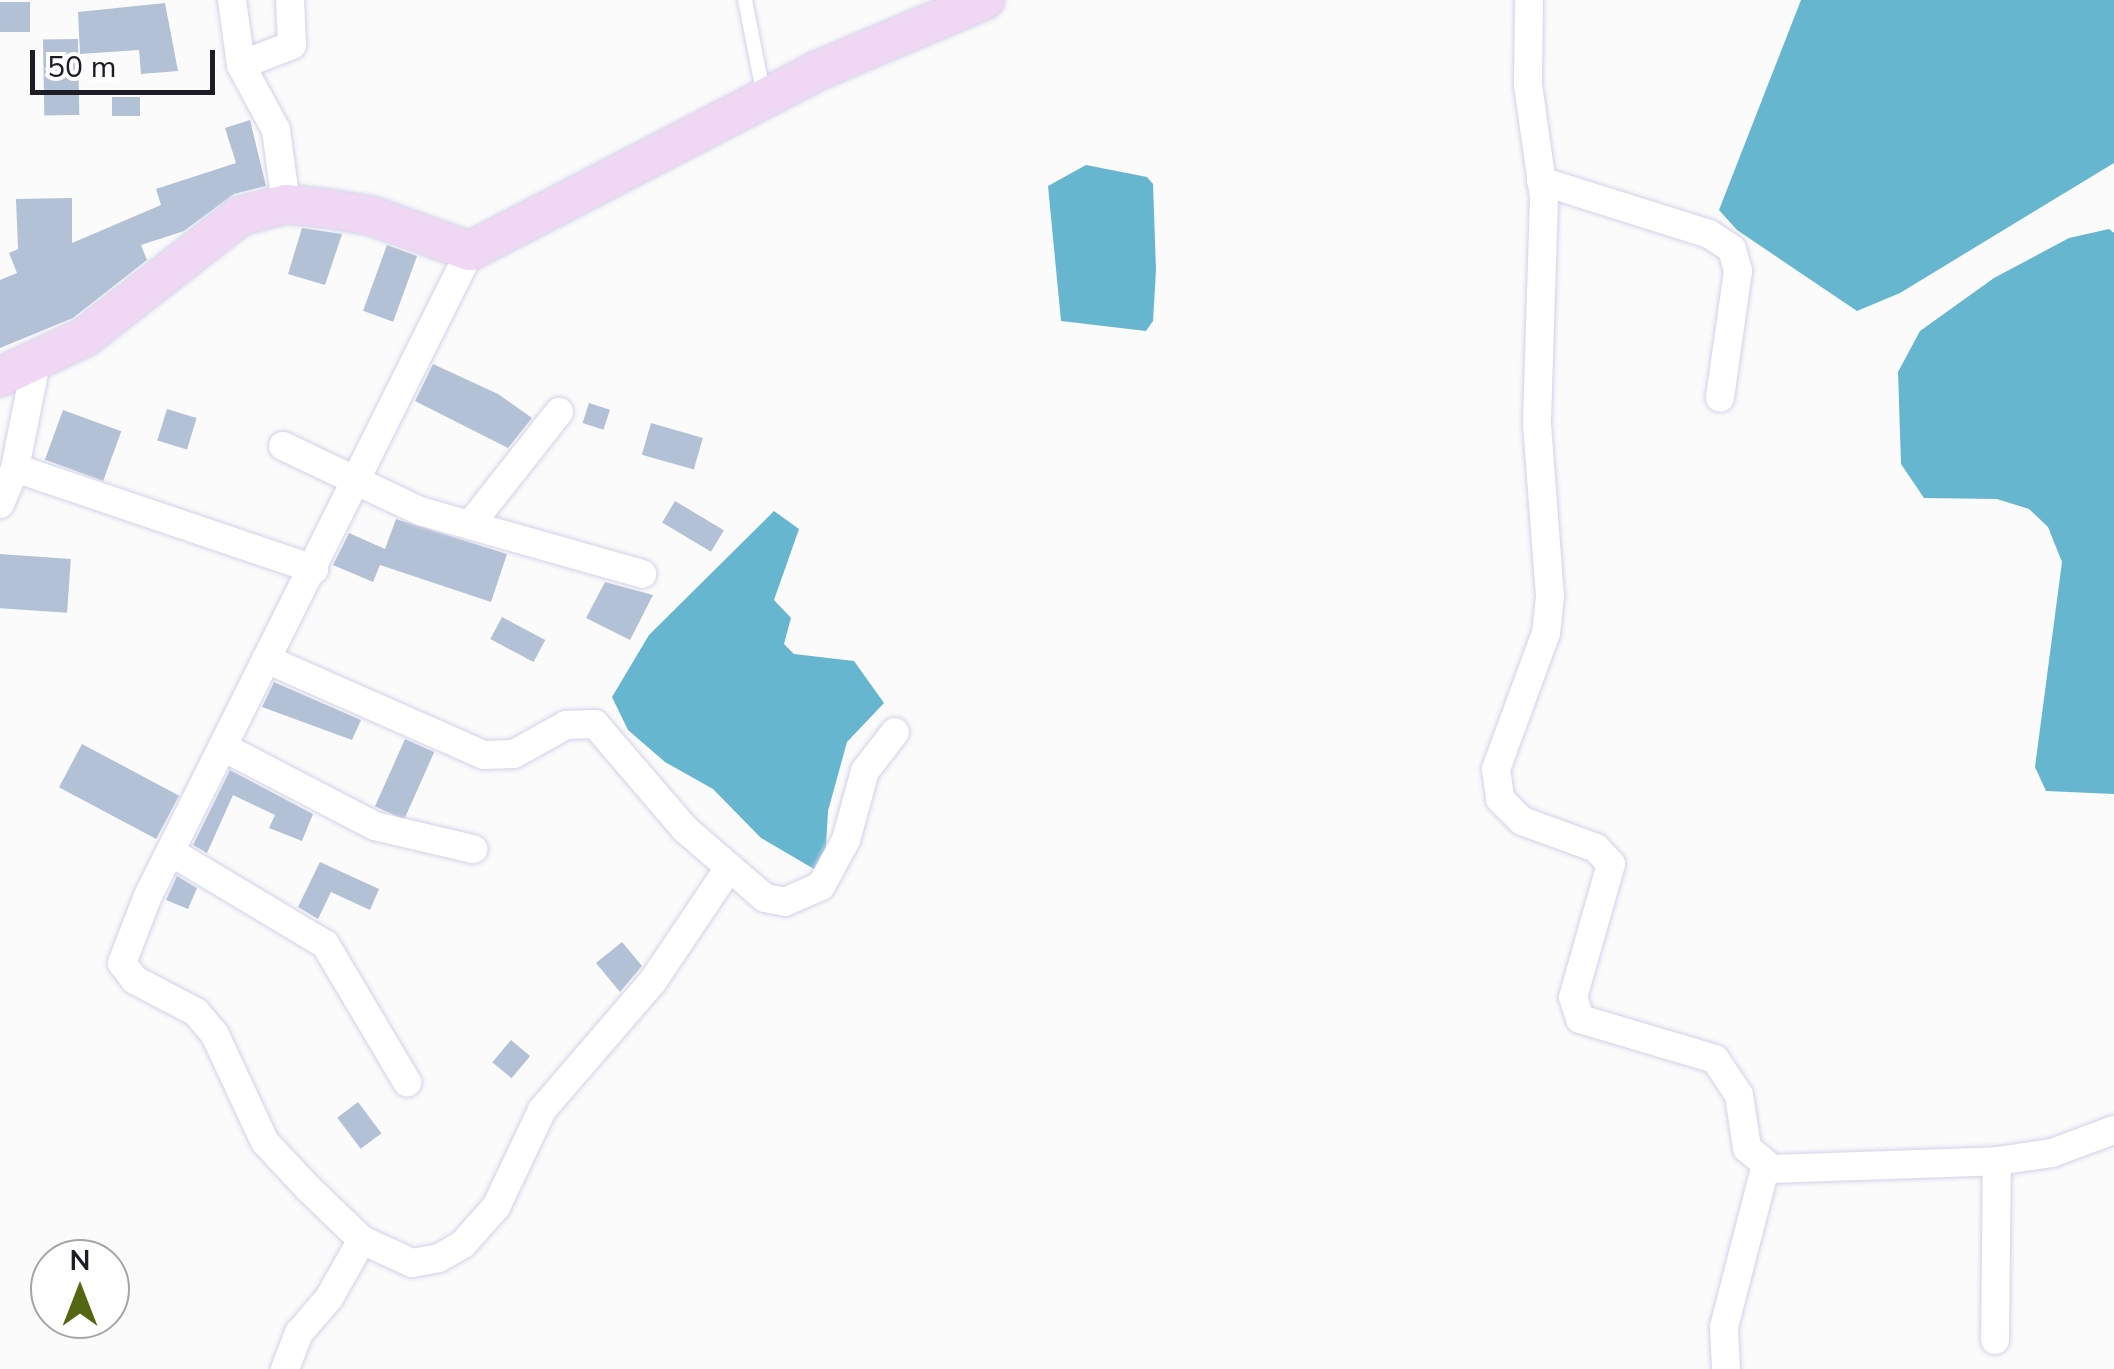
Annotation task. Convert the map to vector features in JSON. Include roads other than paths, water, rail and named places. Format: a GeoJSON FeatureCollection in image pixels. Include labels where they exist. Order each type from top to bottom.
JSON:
{"type":"FeatureCollection","features":[{"type":"Feature","properties":{"kind":"street"},"geometry":{"type":"LineString","coordinates":[[232,0],[241,65],[276,130],[286,204]]}},
{"type":"Feature","properties":{"kind":"street"},"geometry":{"type":"LineString","coordinates":[[241,65],[292,45],[290,0]]}},
{"type":"Feature","properties":{"kind":"street"},"geometry":{"type":"LineString","coordinates":[[730,868],[653,981],[542,1110],[496,1207],[463,1244],[439,1258],[412,1263],[362,1240],[265,1142],[216,1035],[196,1012],[135,980],[122,963],[171,852],[470,251],[819,70],[985,0]]}},
{"type":"Feature","properties":{"kind":"street"},"geometry":{"type":"LineString","coordinates":[[1529,0],[1528,85],[1541,180],[1545,315],[1538,424],[1550,596],[1546,634],[1496,770],[1500,799],[1522,822],[1596,848],[1610,864],[1574,997],[1580,1019],[1715,1059],[1739,1095],[1748,1148],[1766,1165],[1997,1161],[2052,1153],[2114,1130]]}},
{"type":"Feature","properties":{"kind":"street"},"geometry":{"type":"LineString","coordinates":[[1541,180],[1709,234],[1732,249],[1738,272],[1720,398]]}},
{"type":"Feature","properties":{"kind":"street"},"geometry":{"type":"LineString","coordinates":[[0,378],[36,363],[147,295],[240,216],[286,204],[372,216],[470,251]]}},
{"type":"Feature","properties":{"kind":"street"},"geometry":{"type":"LineString","coordinates":[[0,504],[15,468],[36,363]]}},
{"type":"Feature","properties":{"kind":"street"},"geometry":{"type":"LineString","coordinates":[[470,525],[559,412]]}},
{"type":"Feature","properties":{"kind":"street"},"geometry":{"type":"LineString","coordinates":[[282,446],[355,484],[470,525],[642,574]]}},
{"type":"Feature","properties":{"kind":"street"},"geometry":{"type":"LineString","coordinates":[[15,468],[314,569]]}},
{"type":"Feature","properties":{"kind":"street"},"geometry":{"type":"LineString","coordinates":[[266,659],[484,755],[514,754],[566,725],[595,724],[686,830],[765,898],[784,902],[821,886],[846,840],[865,771],[896,732]]}},
{"type":"Feature","properties":{"kind":"street"},"geometry":{"type":"LineString","coordinates":[[226,748],[375,826],[473,849]]}},
{"type":"Feature","properties":{"kind":"street"},"geometry":{"type":"LineString","coordinates":[[171,852],[325,944],[407,1082]]}},
{"type":"Feature","properties":{"kind":"street"},"geometry":{"type":"LineString","coordinates":[[1995,1340],[1997,1161]]}},
{"type":"Feature","properties":{"kind":"street"},"geometry":{"type":"LineString","coordinates":[[1726,1369],[1724,1327],[1766,1165]]}},
{"type":"Feature","properties":{"kind":"street"},"geometry":{"type":"LineString","coordinates":[[284,1369],[299,1333],[329,1298],[362,1240]]}},
{"type":"Feature","properties":{"kind":"lane"},"geometry":{"type":"LineString","coordinates":[[744,0],[765,100]]}},
{"type":"Feature","properties":{"kind":"water"},"geometry":{"type":"Polygon","coordinates":[[[1801,0],[2114,0],[2114,163],[1900,293],[1857,311],[1737,230],[1719,210],[1801,0]]]}},
{"type":"Feature","properties":{"kind":"water"},"geometry":{"type":"Polygon","coordinates":[[[1086,165],[1147,177],[1153,184],[1156,270],[1153,321],[1146,331],[1061,321],[1048,186],[1086,165]]]}},
{"type":"Feature","properties":{"kind":"water"},"geometry":{"type":"Polygon","coordinates":[[[2109,229],[2114,233],[2114,794],[2046,791],[2035,767],[2062,562],[2048,527],[2029,509],[1997,499],[1924,498],[1901,464],[1898,372],[1920,331],[1994,278],[2069,238],[2109,229]]]}},
{"type":"Feature","properties":{"kind":"water"},"geometry":{"type":"Polygon","coordinates":[[[774,511],[799,529],[774,600],[791,618],[784,644],[794,654],[854,661],[884,703],[847,742],[828,811],[825,863],[814,869],[761,838],[713,789],[665,762],[628,730],[612,697],[649,635],[774,511]]]}}]}
